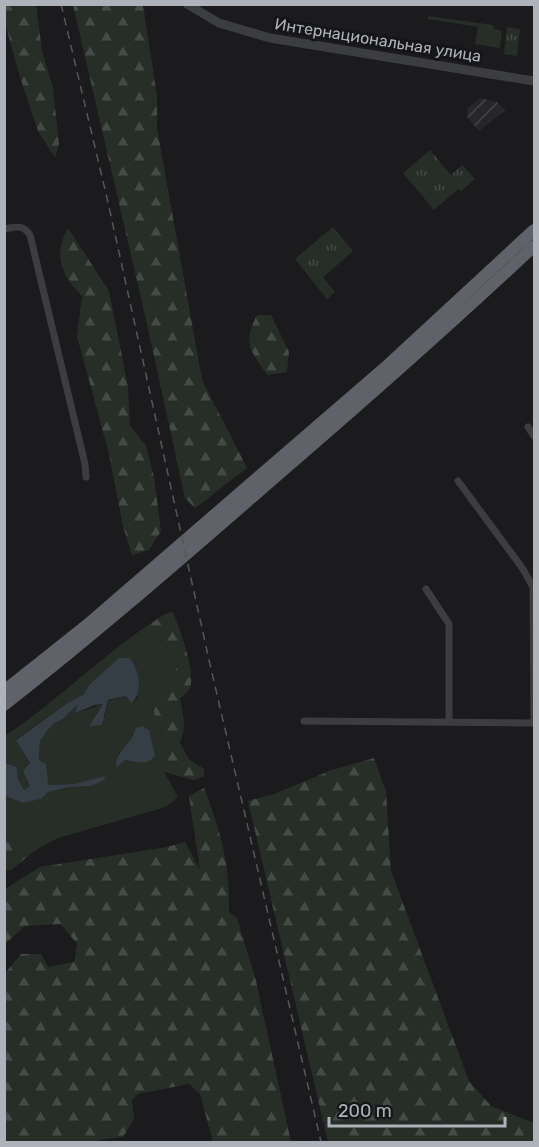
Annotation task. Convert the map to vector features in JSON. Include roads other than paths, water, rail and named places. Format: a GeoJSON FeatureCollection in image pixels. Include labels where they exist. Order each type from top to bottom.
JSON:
{"type":"FeatureCollection","features":[{"type":"Feature","properties":{"kind":"highway"},"geometry":{"type":"LineString","coordinates":[[210,526],[534,230]]}},
{"type":"Feature","properties":{"kind":"highway"},"geometry":{"type":"LineString","coordinates":[[4,705],[210,526],[394,374],[534,246]]}},
{"type":"Feature","properties":{"kind":"highway"},"geometry":{"type":"LineString","coordinates":[[4,691],[152,576]]}},
{"type":"Feature","properties":{"kind":"street","name":"Интернациональная улица"},"geometry":{"type":"LineString","coordinates":[[187,4],[219,23],[270,38],[534,81]]}},
{"type":"Feature","properties":{"kind":"street"},"geometry":{"type":"LineString","coordinates":[[4,229],[19,226],[26,229],[30,235],[85,464],[86,477]]}},
{"type":"Feature","properties":{"kind":"street"},"geometry":{"type":"LineString","coordinates":[[528,427],[534,436]]}},
{"type":"Feature","properties":{"kind":"street"},"geometry":{"type":"LineString","coordinates":[[304,721],[534,723],[533,579],[458,481]]}},
{"type":"Feature","properties":{"kind":"street"},"geometry":{"type":"LineString","coordinates":[[426,590],[448,624],[449,723]]}},
{"type":"Feature","properties":{"kind":"railway"},"geometry":{"type":"LineString","coordinates":[[61,4],[107,198],[209,660],[321,1142]]}}]}
